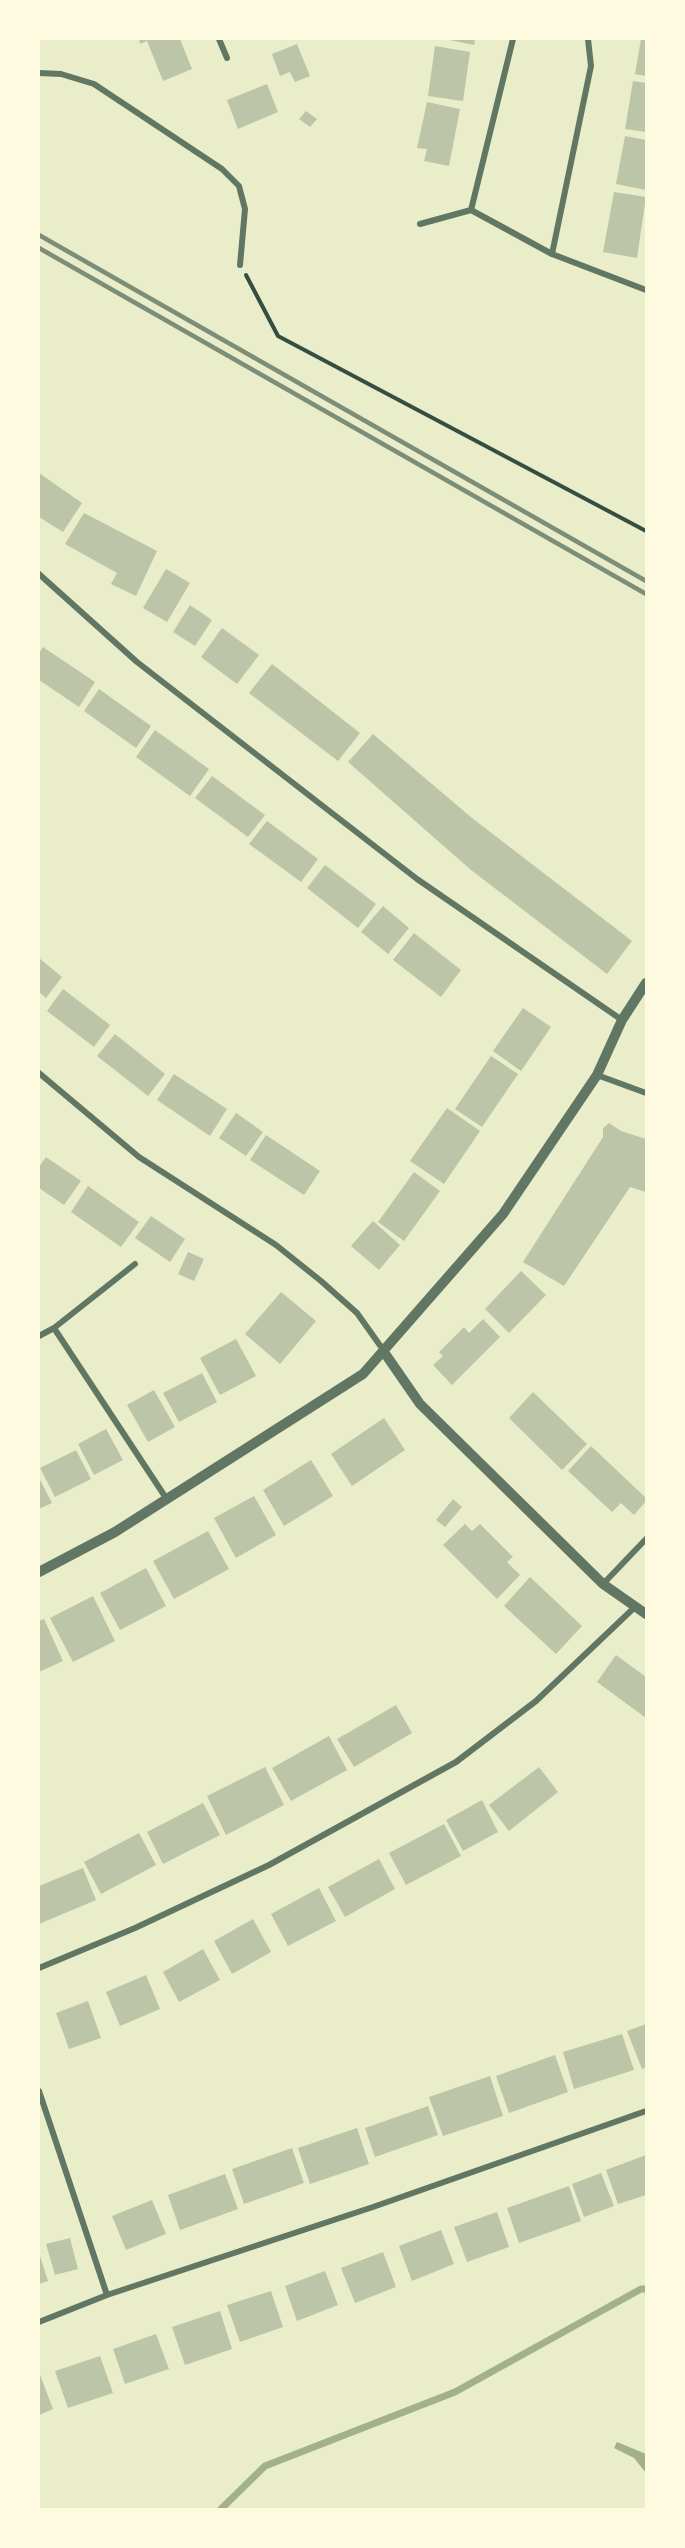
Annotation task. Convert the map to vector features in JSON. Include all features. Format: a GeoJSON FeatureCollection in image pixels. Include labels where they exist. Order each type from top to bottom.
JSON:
{"type":"FeatureCollection","features":[{"type":"Feature","properties":{"kind":"street"},"geometry":{"type":"LineString","coordinates":[[219,39],[227,58]]}},
{"type":"Feature","properties":{"kind":"street"},"geometry":{"type":"LineString","coordinates":[[471,210],[513,39]]}},
{"type":"Feature","properties":{"kind":"street"},"geometry":{"type":"LineString","coordinates":[[552,254],[591,66],[588,39]]}},
{"type":"Feature","properties":{"kind":"street"},"geometry":{"type":"LineString","coordinates":[[39,74],[61,74],[94,84],[222,169],[239,186],[245,209],[240,265]]}},
{"type":"Feature","properties":{"kind":"street"},"geometry":{"type":"LineString","coordinates":[[420,224],[471,210],[552,254],[646,290]]}},
{"type":"Feature","properties":{"kind":"street"},"geometry":{"type":"LineString","coordinates":[[39,574],[137,662],[417,879],[622,1020]]}},
{"type":"Feature","properties":{"kind":"street"},"geometry":{"type":"LineString","coordinates":[[39,1572],[115,1532],[363,1374],[503,1214],[597,1075],[622,1020],[646,983]]}},
{"type":"Feature","properties":{"kind":"street"},"geometry":{"type":"LineString","coordinates":[[39,1072],[139,1157],[276,1245],[357,1313],[420,1404],[603,1584],[646,1614]]}},
{"type":"Feature","properties":{"kind":"street"},"geometry":{"type":"LineString","coordinates":[[597,1075],[646,1093]]}},
{"type":"Feature","properties":{"kind":"street"},"geometry":{"type":"LineString","coordinates":[[39,1336],[54,1328],[135,1264]]}},
{"type":"Feature","properties":{"kind":"street"},"geometry":{"type":"LineString","coordinates":[[54,1328],[166,1498]]}},
{"type":"Feature","properties":{"kind":"street"},"geometry":{"type":"LineString","coordinates":[[603,1584],[646,1539]]}},
{"type":"Feature","properties":{"kind":"street"},"geometry":{"type":"LineString","coordinates":[[39,1968],[135,1928],[269,1864],[456,1762],[536,1701],[636,1606]]}},
{"type":"Feature","properties":{"kind":"street"},"geometry":{"type":"LineString","coordinates":[[39,2091],[107,2295]]}},
{"type":"Feature","properties":{"kind":"street"},"geometry":{"type":"LineString","coordinates":[[39,2322],[107,2295],[373,2207],[646,2111]]}},
{"type":"Feature","properties":{"kind":"path"},"geometry":{"type":"LineString","coordinates":[[240,265],[278,336],[646,531]]}},
{"type":"Feature","properties":{"kind":"shaded area"},"geometry":{"type":"Polygon","coordinates":[[[617,2442],[646,2454],[646,2473],[634,2458],[614,2448],[617,2442]]]}},
{"type":"Feature","properties":{"kind":"building"},"geometry":{"type":"Polygon","coordinates":[[[139,39],[180,39],[192,69],[163,81],[147,41],[140,44],[139,39]]]}},
{"type":"Feature","properties":{"kind":"building"},"geometry":{"type":"Polygon","coordinates":[[[445,39],[475,39],[474,45],[445,39]]]}},
{"type":"Feature","properties":{"kind":"building"},"geometry":{"type":"Polygon","coordinates":[[[641,39],[646,39],[646,76],[635,74],[641,39]]]}},
{"type":"Feature","properties":{"kind":"building"},"geometry":{"type":"Polygon","coordinates":[[[297,44],[310,76],[295,82],[290,72],[280,76],[272,54],[297,44]]]}},
{"type":"Feature","properties":{"kind":"building"},"geometry":{"type":"Polygon","coordinates":[[[435,46],[470,52],[463,101],[428,96],[435,46]]]}},
{"type":"Feature","properties":{"kind":"building"},"geometry":{"type":"Polygon","coordinates":[[[633,81],[646,83],[646,132],[625,129],[633,81]]]}},
{"type":"Feature","properties":{"kind":"building"},"geometry":{"type":"Polygon","coordinates":[[[267,84],[278,112],[238,129],[227,100],[267,84]]]}},
{"type":"Feature","properties":{"kind":"building"},"geometry":{"type":"Polygon","coordinates":[[[427,102],[460,109],[449,166],[424,161],[427,149],[417,148],[427,102]]]}},
{"type":"Feature","properties":{"kind":"building"},"geometry":{"type":"Polygon","coordinates":[[[306,111],[317,119],[310,127],[299,119],[306,111]]]}},
{"type":"Feature","properties":{"kind":"building"},"geometry":{"type":"Polygon","coordinates":[[[625,136],[646,140],[646,190],[616,184],[625,136]]]}},
{"type":"Feature","properties":{"kind":"building"},"geometry":{"type":"Polygon","coordinates":[[[614,192],[646,197],[637,258],[603,252],[614,192]]]}},
{"type":"Feature","properties":{"kind":"building"},"geometry":{"type":"Polygon","coordinates":[[[39,473],[82,503],[63,532],[39,517],[39,473]]]}},
{"type":"Feature","properties":{"kind":"building"},"geometry":{"type":"Polygon","coordinates":[[[84,513],[157,551],[136,596],[111,584],[117,573],[65,544],[84,513]]]}},
{"type":"Feature","properties":{"kind":"building"},"geometry":{"type":"Polygon","coordinates":[[[166,569],[190,583],[167,622],[143,608],[166,569]]]}},
{"type":"Feature","properties":{"kind":"building"},"geometry":{"type":"Polygon","coordinates":[[[190,605],[212,620],[195,646],[173,632],[190,605]]]}},
{"type":"Feature","properties":{"kind":"building"},"geometry":{"type":"Polygon","coordinates":[[[222,628],[259,655],[237,684],[201,657],[222,628]]]}},
{"type":"Feature","properties":{"kind":"building"},"geometry":{"type":"Polygon","coordinates":[[[43,647],[95,682],[79,707],[39,680],[39,653],[43,647]]]}},
{"type":"Feature","properties":{"kind":"building"},"geometry":{"type":"Polygon","coordinates":[[[272,664],[360,733],[338,761],[249,693],[272,664]]]}},
{"type":"Feature","properties":{"kind":"building"},"geometry":{"type":"Polygon","coordinates":[[[99,689],[151,726],[136,748],[84,711],[99,689]]]}},
{"type":"Feature","properties":{"kind":"building"},"geometry":{"type":"Polygon","coordinates":[[[155,730],[209,769],[190,796],[136,757],[155,730]]]}},
{"type":"Feature","properties":{"kind":"building"},"geometry":{"type":"Polygon","coordinates":[[[373,734],[472,818],[632,941],[607,974],[471,870],[348,762],[373,734]]]}},
{"type":"Feature","properties":{"kind":"building"},"geometry":{"type":"Polygon","coordinates":[[[212,776],[265,815],[248,837],[195,798],[212,776]]]}},
{"type":"Feature","properties":{"kind":"building"},"geometry":{"type":"Polygon","coordinates":[[[267,821],[318,859],[301,882],[249,844],[267,821]]]}},
{"type":"Feature","properties":{"kind":"building"},"geometry":{"type":"Polygon","coordinates":[[[325,865],[376,904],[358,928],[307,888],[325,865]]]}},
{"type":"Feature","properties":{"kind":"building"},"geometry":{"type":"Polygon","coordinates":[[[383,906],[409,928],[388,954],[361,932],[383,906]]]}},
{"type":"Feature","properties":{"kind":"building"},"geometry":{"type":"Polygon","coordinates":[[[414,933],[461,970],[441,997],[393,960],[414,933]]]}},
{"type":"Feature","properties":{"kind":"building"},"geometry":{"type":"Polygon","coordinates":[[[39,958],[62,977],[46,998],[39,992],[39,958]]]}},
{"type":"Feature","properties":{"kind":"building"},"geometry":{"type":"Polygon","coordinates":[[[63,989],[110,1025],[94,1047],[47,1011],[63,989]]]}},
{"type":"Feature","properties":{"kind":"building"},"geometry":{"type":"Polygon","coordinates":[[[523,1008],[551,1027],[521,1071],[493,1051],[523,1008]]]}},
{"type":"Feature","properties":{"kind":"building"},"geometry":{"type":"Polygon","coordinates":[[[115,1034],[165,1074],[148,1096],[97,1056],[115,1034]]]}},
{"type":"Feature","properties":{"kind":"building"},"geometry":{"type":"Polygon","coordinates":[[[491,1056],[518,1074],[482,1127],[455,1109],[491,1056]]]}},
{"type":"Feature","properties":{"kind":"building"},"geometry":{"type":"Polygon","coordinates":[[[174,1074],[227,1109],[210,1136],[157,1100],[174,1074]]]}},
{"type":"Feature","properties":{"kind":"building"},"geometry":{"type":"Polygon","coordinates":[[[447,1108],[480,1131],[444,1184],[410,1161],[447,1108]]]}},
{"type":"Feature","properties":{"kind":"building"},"geometry":{"type":"Polygon","coordinates":[[[236,1113],[263,1132],[246,1156],[219,1138],[236,1113]]]}},
{"type":"Feature","properties":{"kind":"building"},"geometry":{"type":"Polygon","coordinates":[[[609,1123],[621,1131],[646,1139],[646,1192],[630,1187],[564,1286],[523,1262],[603,1137],[603,1128],[609,1123]]]}},
{"type":"Feature","properties":{"kind":"building"},"geometry":{"type":"Polygon","coordinates":[[[266,1135],[320,1171],[304,1195],[250,1160],[266,1135]]]}},
{"type":"Feature","properties":{"kind":"building"},"geometry":{"type":"Polygon","coordinates":[[[46,1157],[81,1181],[64,1205],[39,1188],[39,1167],[46,1157]]]}},
{"type":"Feature","properties":{"kind":"building"},"geometry":{"type":"Polygon","coordinates":[[[414,1172],[440,1191],[404,1241],[378,1222],[414,1172]]]}},
{"type":"Feature","properties":{"kind":"building"},"geometry":{"type":"Polygon","coordinates":[[[88,1186],[139,1222],[121,1247],[71,1212],[88,1186]]]}},
{"type":"Feature","properties":{"kind":"building"},"geometry":{"type":"Polygon","coordinates":[[[151,1216],[185,1239],[170,1262],[135,1238],[151,1216]]]}},
{"type":"Feature","properties":{"kind":"building"},"geometry":{"type":"Polygon","coordinates":[[[373,1221],[400,1245],[379,1270],[351,1246],[373,1221]]]}},
{"type":"Feature","properties":{"kind":"building"},"geometry":{"type":"Polygon","coordinates":[[[188,1252],[204,1259],[194,1281],[178,1274],[188,1252]]]}},
{"type":"Feature","properties":{"kind":"building"},"geometry":{"type":"Polygon","coordinates":[[[521,1271],[546,1295],[509,1333],[485,1309],[521,1271]]]}},
{"type":"Feature","properties":{"kind":"building"},"geometry":{"type":"Polygon","coordinates":[[[281,1292],[316,1321],[280,1364],[245,1334],[281,1292]]]}},
{"type":"Feature","properties":{"kind":"building"},"geometry":{"type":"Polygon","coordinates":[[[483,1319],[500,1337],[452,1385],[433,1365],[443,1356],[439,1352],[464,1327],[469,1333],[483,1319]]]}},
{"type":"Feature","properties":{"kind":"building"},"geometry":{"type":"Polygon","coordinates":[[[236,1339],[256,1376],[220,1395],[200,1358],[236,1339]]]}},
{"type":"Feature","properties":{"kind":"building"},"geometry":{"type":"Polygon","coordinates":[[[202,1373],[217,1402],[179,1422],[163,1393],[202,1373]]]}},
{"type":"Feature","properties":{"kind":"building"},"geometry":{"type":"Polygon","coordinates":[[[154,1390],[175,1427],[148,1442],[127,1405],[154,1390]]]}},
{"type":"Feature","properties":{"kind":"building"},"geometry":{"type":"Polygon","coordinates":[[[533,1392],[587,1444],[562,1470],[509,1418],[533,1392]]]}},
{"type":"Feature","properties":{"kind":"building"},"geometry":{"type":"Polygon","coordinates":[[[384,1418],[405,1450],[352,1486],[331,1454],[384,1418]]]}},
{"type":"Feature","properties":{"kind":"building"},"geometry":{"type":"Polygon","coordinates":[[[106,1429],[123,1460],[94,1475],[78,1444],[106,1429]]]}},
{"type":"Feature","properties":{"kind":"building"},"geometry":{"type":"Polygon","coordinates":[[[591,1446],[646,1498],[634,1515],[621,1503],[612,1512],[568,1471],[591,1446]]]}},
{"type":"Feature","properties":{"kind":"building"},"geometry":{"type":"Polygon","coordinates":[[[76,1450],[91,1479],[55,1497],[40,1468],[76,1450]]]}},
{"type":"Feature","properties":{"kind":"building"},"geometry":{"type":"Polygon","coordinates":[[[311,1460],[333,1496],[284,1526],[263,1490],[311,1460]]]}},
{"type":"Feature","properties":{"kind":"building"},"geometry":{"type":"Polygon","coordinates":[[[39,1478],[52,1503],[39,1509],[39,1478]]]}},
{"type":"Feature","properties":{"kind":"building"},"geometry":{"type":"Polygon","coordinates":[[[254,1496],[276,1535],[236,1558],[214,1518],[254,1496]]]}},
{"type":"Feature","properties":{"kind":"building"},"geometry":{"type":"Polygon","coordinates":[[[453,1499],[462,1507],[445,1527],[436,1520],[453,1499]]]}},
{"type":"Feature","properties":{"kind":"building"},"geometry":{"type":"Polygon","coordinates":[[[465,1524],[472,1531],[480,1524],[513,1557],[507,1562],[520,1575],[497,1599],[443,1545],[465,1524]]]}},
{"type":"Feature","properties":{"kind":"building"},"geometry":{"type":"Polygon","coordinates":[[[208,1531],[229,1569],[174,1599],[153,1561],[208,1531]]]}},
{"type":"Feature","properties":{"kind":"building"},"geometry":{"type":"Polygon","coordinates":[[[146,1568],[166,1606],[120,1630],[100,1593],[146,1568]]]}},
{"type":"Feature","properties":{"kind":"building"},"geometry":{"type":"Polygon","coordinates":[[[530,1577],[582,1626],[556,1654],[504,1606],[530,1577]]]}},
{"type":"Feature","properties":{"kind":"building"},"geometry":{"type":"Polygon","coordinates":[[[93,1596],[115,1641],[73,1662],[50,1618],[93,1596]]]}},
{"type":"Feature","properties":{"kind":"building"},"geometry":{"type":"Polygon","coordinates":[[[44,1619],[63,1661],[39,1672],[39,1621],[44,1619]]]}},
{"type":"Feature","properties":{"kind":"building"},"geometry":{"type":"Polygon","coordinates":[[[616,1655],[646,1677],[646,1718],[597,1682],[616,1655]]]}},
{"type":"Feature","properties":{"kind":"building"},"geometry":{"type":"Polygon","coordinates":[[[396,1705],[412,1733],[354,1767],[337,1739],[396,1705]]]}},
{"type":"Feature","properties":{"kind":"building"},"geometry":{"type":"Polygon","coordinates":[[[329,1736],[347,1770],[291,1801],[272,1768],[329,1736]]]}},
{"type":"Feature","properties":{"kind":"building"},"geometry":{"type":"Polygon","coordinates":[[[265,1767],[284,1805],[226,1835],[207,1796],[265,1767]]]}},
{"type":"Feature","properties":{"kind":"building"},"geometry":{"type":"Polygon","coordinates":[[[539,1767],[558,1792],[509,1831],[489,1805],[539,1767]]]}},
{"type":"Feature","properties":{"kind":"building"},"geometry":{"type":"Polygon","coordinates":[[[482,1800],[498,1832],[463,1851],[446,1820],[482,1800]]]}},
{"type":"Feature","properties":{"kind":"building"},"geometry":{"type":"Polygon","coordinates":[[[203,1803],[220,1835],[163,1864],[147,1832],[203,1803]]]}},
{"type":"Feature","properties":{"kind":"building"},"geometry":{"type":"Polygon","coordinates":[[[444,1824],[461,1856],[406,1885],[389,1853],[444,1824]]]}},
{"type":"Feature","properties":{"kind":"building"},"geometry":{"type":"Polygon","coordinates":[[[139,1833],[156,1865],[101,1894],[84,1862],[139,1833]]]}},
{"type":"Feature","properties":{"kind":"building"},"geometry":{"type":"Polygon","coordinates":[[[379,1859],[395,1889],[345,1917],[328,1887],[379,1859]]]}},
{"type":"Feature","properties":{"kind":"building"},"geometry":{"type":"Polygon","coordinates":[[[83,1868],[96,1900],[39,1924],[39,1886],[83,1868]]]}},
{"type":"Feature","properties":{"kind":"building"},"geometry":{"type":"Polygon","coordinates":[[[319,1888],[336,1921],[288,1946],[271,1914],[319,1888]]]}},
{"type":"Feature","properties":{"kind":"building"},"geometry":{"type":"Polygon","coordinates":[[[253,1919],[271,1952],[232,1974],[214,1941],[253,1919]]]}},
{"type":"Feature","properties":{"kind":"building"},"geometry":{"type":"Polygon","coordinates":[[[203,1949],[220,1980],[179,2002],[163,1972],[203,1949]]]}},
{"type":"Feature","properties":{"kind":"building"},"geometry":{"type":"Polygon","coordinates":[[[146,1975],[160,2009],[120,2026],[106,1992],[146,1975]]]}},
{"type":"Feature","properties":{"kind":"building"},"geometry":{"type":"Polygon","coordinates":[[[88,2001],[101,2038],[69,2049],[56,2013],[88,2001]]]}},
{"type":"Feature","properties":{"kind":"building"},"geometry":{"type":"Polygon","coordinates":[[[646,2024],[646,2067],[642,2069],[627,2031],[646,2024]]]}},
{"type":"Feature","properties":{"kind":"building"},"geometry":{"type":"Polygon","coordinates":[[[622,2034],[634,2070],[574,2089],[563,2052],[622,2034]]]}},
{"type":"Feature","properties":{"kind":"building"},"geometry":{"type":"Polygon","coordinates":[[[555,2055],[568,2092],[509,2113],[496,2076],[555,2055]]]}},
{"type":"Feature","properties":{"kind":"building"},"geometry":{"type":"Polygon","coordinates":[[[490,2076],[503,2116],[443,2136],[429,2097],[490,2076]]]}},
{"type":"Feature","properties":{"kind":"building"},"geometry":{"type":"Polygon","coordinates":[[[428,2106],[438,2135],[375,2157],[365,2128],[428,2106]]]}},
{"type":"Feature","properties":{"kind":"building"},"geometry":{"type":"Polygon","coordinates":[[[357,2128],[369,2164],[310,2184],[298,2148],[357,2128]]]}},
{"type":"Feature","properties":{"kind":"building"},"geometry":{"type":"Polygon","coordinates":[[[292,2148],[304,2183],[244,2204],[232,2169],[292,2148]]]}},
{"type":"Feature","properties":{"kind":"building"},"geometry":{"type":"Polygon","coordinates":[[[646,2155],[646,2195],[618,2204],[606,2170],[646,2155]]]}},
{"type":"Feature","properties":{"kind":"building"},"geometry":{"type":"Polygon","coordinates":[[[601,2173],[614,2206],[584,2217],[572,2184],[601,2173]]]}},
{"type":"Feature","properties":{"kind":"building"},"geometry":{"type":"Polygon","coordinates":[[[225,2174],[238,2209],[180,2230],[168,2195],[225,2174]]]}},
{"type":"Feature","properties":{"kind":"building"},"geometry":{"type":"Polygon","coordinates":[[[569,2186],[581,2221],[519,2243],[507,2208],[569,2186]]]}},
{"type":"Feature","properties":{"kind":"building"},"geometry":{"type":"Polygon","coordinates":[[[152,2200],[166,2234],[126,2250],[112,2216],[152,2200]]]}},
{"type":"Feature","properties":{"kind":"building"},"geometry":{"type":"Polygon","coordinates":[[[497,2212],[509,2247],[467,2262],[454,2227],[497,2212]]]}},
{"type":"Feature","properties":{"kind":"building"},"geometry":{"type":"Polygon","coordinates":[[[441,2230],[454,2264],[412,2281],[399,2246],[441,2230]]]}},
{"type":"Feature","properties":{"kind":"building"},"geometry":{"type":"Polygon","coordinates":[[[70,2238],[78,2269],[55,2275],[46,2244],[70,2238]]]}},
{"type":"Feature","properties":{"kind":"building"},"geometry":{"type":"Polygon","coordinates":[[[383,2252],[396,2287],[355,2303],[341,2268],[383,2252]]]}},
{"type":"Feature","properties":{"kind":"building"},"geometry":{"type":"Polygon","coordinates":[[[39,2253],[48,2281],[39,2284],[39,2253]]]}},
{"type":"Feature","properties":{"kind":"building"},"geometry":{"type":"Polygon","coordinates":[[[325,2271],[338,2305],[297,2321],[285,2286],[325,2271]]]}},
{"type":"Feature","properties":{"kind":"building"},"geometry":{"type":"Polygon","coordinates":[[[271,2291],[283,2327],[240,2342],[227,2305],[271,2291]]]}},
{"type":"Feature","properties":{"kind":"building"},"geometry":{"type":"Polygon","coordinates":[[[220,2311],[232,2349],[185,2365],[172,2327],[220,2311]]]}},
{"type":"Feature","properties":{"kind":"building"},"geometry":{"type":"Polygon","coordinates":[[[156,2334],[169,2369],[125,2384],[113,2349],[156,2334]]]}},
{"type":"Feature","properties":{"kind":"building"},"geometry":{"type":"Polygon","coordinates":[[[100,2356],[113,2393],[68,2408],[55,2371],[100,2356]]]}},
{"type":"Feature","properties":{"kind":"building"},"geometry":{"type":"Polygon","coordinates":[[[39,2372],[53,2409],[39,2415],[39,2372]]]}},
{"type":"Feature","properties":{"kind":"waterway"},"geometry":{"type":"LineString","coordinates":[[221,2509],[265,2466],[455,2392],[641,2289],[646,2289]]}},
{"type":"Feature","properties":{"kind":"railway"},"geometry":{"type":"LineString","coordinates":[[39,235],[646,581]]}},
{"type":"Feature","properties":{"kind":"railway"},"geometry":{"type":"LineString","coordinates":[[39,248],[646,594]]}}]}
